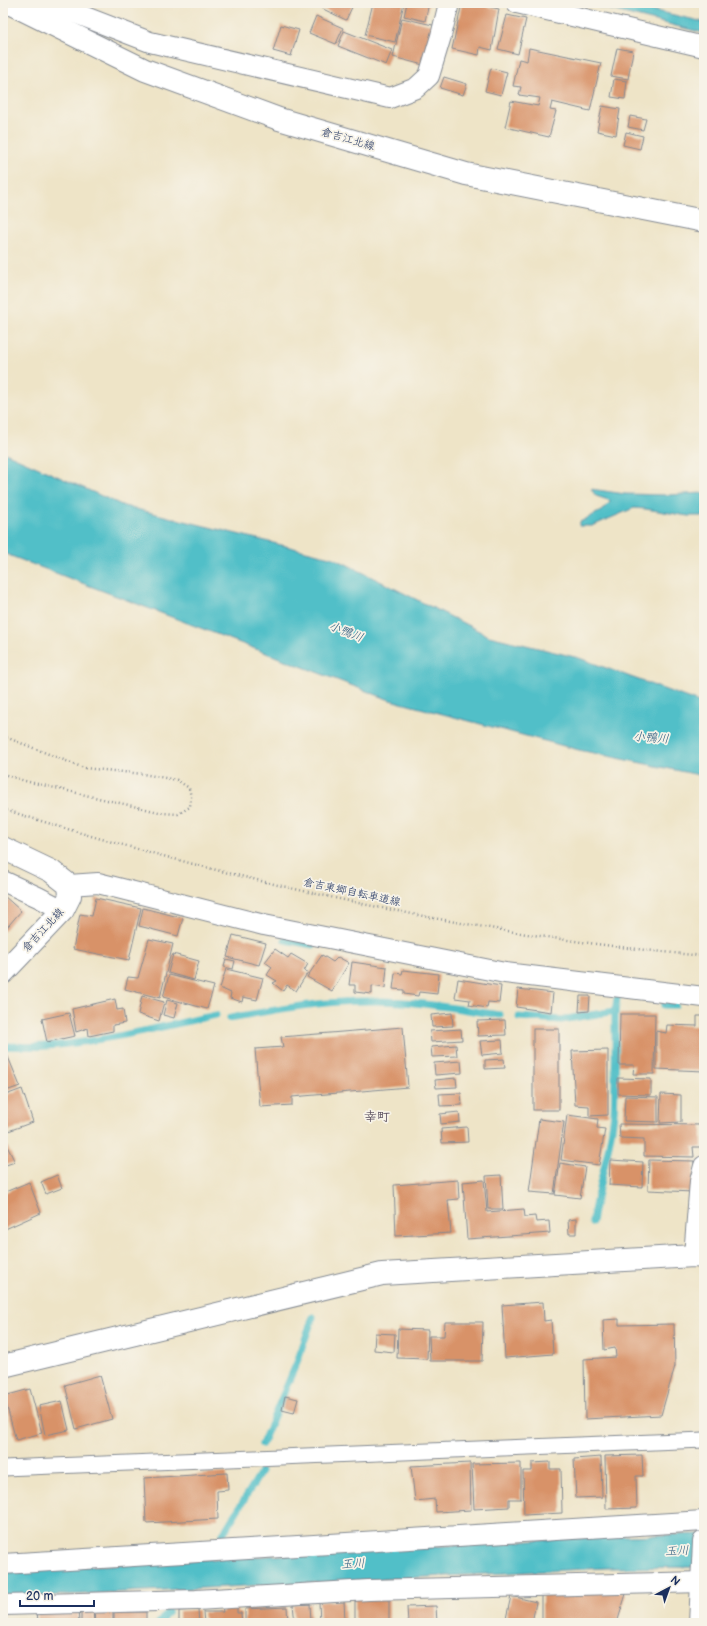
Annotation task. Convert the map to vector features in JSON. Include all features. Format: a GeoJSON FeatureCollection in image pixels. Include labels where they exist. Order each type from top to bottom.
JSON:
{"type":"FeatureCollection","features":[{"type":"Feature","properties":{"kind":"main road","name":"倉吉江北線"},"geometry":{"type":"LineString","coordinates":[[14,4],[145,70],[279,119],[466,174],[704,221]]}},
{"type":"Feature","properties":{"kind":"main road"},"geometry":{"type":"LineString","coordinates":[[3,848],[51,871],[69,885]]}},
{"type":"Feature","properties":{"kind":"main road","name":"倉吉江北線"},"geometry":{"type":"LineString","coordinates":[[3,973],[63,910],[70,896],[69,885]]}},
{"type":"Feature","properties":{"kind":"main road"},"geometry":{"type":"LineString","coordinates":[[3,1366],[382,1274],[699,1257]]}},
{"type":"Feature","properties":{"kind":"main road"},"geometry":{"type":"LineString","coordinates":[[700,1623],[704,1542]]}},
{"type":"Feature","properties":{"kind":"street"},"geometry":{"type":"LineString","coordinates":[[49,3],[150,42],[390,98],[416,88],[429,76],[449,3]]}},
{"type":"Feature","properties":{"kind":"street"},"geometry":{"type":"LineString","coordinates":[[516,3],[704,47]]}},
{"type":"Feature","properties":{"kind":"street"},"geometry":{"type":"LineString","coordinates":[[3,881],[38,896],[63,910]]}},
{"type":"Feature","properties":{"kind":"street"},"geometry":{"type":"LineString","coordinates":[[69,885],[98,883],[264,925],[505,973],[704,996]]}},
{"type":"Feature","properties":{"kind":"street"},"geometry":{"type":"LineString","coordinates":[[699,1257],[700,1181],[704,1166]]}},
{"type":"Feature","properties":{"kind":"street"},"geometry":{"type":"LineString","coordinates":[[3,1468],[704,1440]]}},
{"type":"Feature","properties":{"kind":"street"},"geometry":{"type":"LineString","coordinates":[[3,1564],[704,1521]]}},
{"type":"Feature","properties":{"kind":"street"},"geometry":{"type":"LineString","coordinates":[[3,1605],[196,1600],[369,1590],[702,1582]]}},
{"type":"Feature","properties":{"kind":"path"},"geometry":{"type":"LineString","coordinates":[[3,736],[84,768],[143,774],[177,780],[189,788],[191,797],[190,807],[178,814],[163,814],[25,781],[3,774]]}},
{"type":"Feature","properties":{"kind":"path","name":"倉吉東郷自転車道線"},"geometry":{"type":"LineString","coordinates":[[3,809],[128,846],[290,888],[443,920],[560,938],[704,956]]}},
{"type":"Feature","properties":{"kind":"water"},"geometry":{"type":"Polygon","coordinates":[[[583,3],[622,3],[704,22],[704,33],[583,3]]]}},
{"type":"Feature","properties":{"kind":"water","name":"小鴨川"},"geometry":{"type":"Polygon","coordinates":[[[3,452],[124,506],[334,558],[489,636],[579,658],[704,704],[704,776],[579,750],[390,700],[3,553],[3,518],[5,517],[3,509],[3,452]]]}},
{"type":"Feature","properties":{"kind":"water"},"geometry":{"type":"Polygon","coordinates":[[[591,489],[625,494],[667,495],[704,493],[704,516],[688,516],[634,508],[592,526],[579,526],[580,522],[601,511],[611,501],[596,496],[591,489]]]}},
{"type":"Feature","properties":{"kind":"water","name":"玉川"},"geometry":{"type":"Polygon","coordinates":[[[704,1534],[704,1567],[606,1568],[3,1598],[3,1571],[619,1536],[704,1534]]]}},
{"type":"Feature","properties":{"kind":"building"},"geometry":{"type":"Polygon","coordinates":[[[323,3],[354,3],[346,20],[321,8],[323,3]]]}},
{"type":"Feature","properties":{"kind":"building"},"geometry":{"type":"Polygon","coordinates":[[[373,3],[404,3],[395,42],[365,35],[373,3]]]}},
{"type":"Feature","properties":{"kind":"building"},"geometry":{"type":"Polygon","coordinates":[[[407,3],[429,3],[425,21],[404,16],[407,3]]]}},
{"type":"Feature","properties":{"kind":"building"},"geometry":{"type":"Polygon","coordinates":[[[462,3],[472,3],[499,9],[492,50],[480,47],[479,55],[452,49],[462,3]]]}},
{"type":"Feature","properties":{"kind":"building"},"geometry":{"type":"Polygon","coordinates":[[[507,15],[526,19],[518,54],[498,49],[507,15]]]}},
{"type":"Feature","properties":{"kind":"building"},"geometry":{"type":"Polygon","coordinates":[[[316,16],[343,28],[336,44],[309,33],[316,16]]]}},
{"type":"Feature","properties":{"kind":"building"},"geometry":{"type":"Polygon","coordinates":[[[402,18],[437,26],[427,66],[393,57],[402,18]]]}},
{"type":"Feature","properties":{"kind":"building"},"geometry":{"type":"Polygon","coordinates":[[[281,25],[299,30],[291,56],[273,51],[281,25]]]}},
{"type":"Feature","properties":{"kind":"building"},"geometry":{"type":"Polygon","coordinates":[[[344,31],[392,50],[386,65],[338,46],[344,31]]]}},
{"type":"Feature","properties":{"kind":"building"},"geometry":{"type":"Polygon","coordinates":[[[529,48],[601,63],[590,111],[552,102],[550,110],[556,111],[549,137],[505,127],[511,101],[538,106],[540,98],[519,95],[521,87],[513,86],[519,59],[527,61],[529,48]]]}},
{"type":"Feature","properties":{"kind":"building"},"geometry":{"type":"Polygon","coordinates":[[[617,48],[633,51],[628,79],[611,76],[617,48]]]}},
{"type":"Feature","properties":{"kind":"building"},"geometry":{"type":"Polygon","coordinates":[[[491,68],[507,72],[501,95],[485,91],[491,68]]]}},
{"type":"Feature","properties":{"kind":"building"},"geometry":{"type":"Polygon","coordinates":[[[444,77],[467,84],[463,95],[440,88],[444,77]]]}},
{"type":"Feature","properties":{"kind":"building"},"geometry":{"type":"Polygon","coordinates":[[[614,79],[627,81],[625,99],[611,97],[614,79]]]}},
{"type":"Feature","properties":{"kind":"building"},"geometry":{"type":"Polygon","coordinates":[[[602,106],[620,109],[616,135],[597,131],[602,106]]]}},
{"type":"Feature","properties":{"kind":"building"},"geometry":{"type":"Polygon","coordinates":[[[630,116],[646,119],[643,130],[628,127],[630,116]]]}},
{"type":"Feature","properties":{"kind":"building"},"geometry":{"type":"Polygon","coordinates":[[[626,132],[643,136],[640,149],[623,145],[626,132]]]}},
{"type":"Feature","properties":{"kind":"building"},"geometry":{"type":"Polygon","coordinates":[[[3,895],[21,911],[3,932],[3,895]]]}},
{"type":"Feature","properties":{"kind":"building"},"geometry":{"type":"Polygon","coordinates":[[[96,898],[141,908],[129,960],[73,949],[80,914],[92,916],[96,898]]]}},
{"type":"Feature","properties":{"kind":"building"},"geometry":{"type":"Polygon","coordinates":[[[143,908],[183,918],[178,936],[139,926],[143,908]]]}},
{"type":"Feature","properties":{"kind":"building"},"geometry":{"type":"Polygon","coordinates":[[[233,935],[266,943],[259,965],[227,957],[233,935]]]}},
{"type":"Feature","properties":{"kind":"building"},"geometry":{"type":"Polygon","coordinates":[[[149,939],[173,944],[160,998],[125,989],[128,977],[138,978],[149,939]]]}},
{"type":"Feature","properties":{"kind":"building"},"geometry":{"type":"Polygon","coordinates":[[[275,949],[288,958],[291,954],[308,964],[304,971],[308,972],[296,991],[287,985],[283,991],[273,983],[277,981],[267,975],[272,967],[265,962],[275,949]]]}},
{"type":"Feature","properties":{"kind":"building"},"geometry":{"type":"Polygon","coordinates":[[[173,954],[199,961],[194,980],[168,973],[173,954]]]}},
{"type":"Feature","properties":{"kind":"building"},"geometry":{"type":"Polygon","coordinates":[[[322,955],[333,962],[338,957],[349,963],[332,991],[307,977],[322,955]]]}},
{"type":"Feature","properties":{"kind":"building"},"geometry":{"type":"Polygon","coordinates":[[[226,959],[235,961],[233,969],[224,967],[226,959]]]}},
{"type":"Feature","properties":{"kind":"building"},"geometry":{"type":"Polygon","coordinates":[[[352,962],[387,967],[385,988],[372,986],[372,994],[355,992],[355,985],[349,985],[352,962]]]}},
{"type":"Feature","properties":{"kind":"building"},"geometry":{"type":"Polygon","coordinates":[[[226,969],[263,978],[257,1000],[243,997],[242,1002],[230,998],[231,993],[220,988],[226,969]]]}},
{"type":"Feature","properties":{"kind":"building"},"geometry":{"type":"Polygon","coordinates":[[[403,970],[439,974],[437,994],[419,992],[418,996],[404,994],[404,990],[393,989],[395,973],[402,974],[403,970]]]}},
{"type":"Feature","properties":{"kind":"building"},"geometry":{"type":"Polygon","coordinates":[[[169,975],[214,986],[207,1009],[163,997],[169,975]]]}},
{"type":"Feature","properties":{"kind":"building"},"geometry":{"type":"Polygon","coordinates":[[[458,979],[501,986],[499,1003],[488,1002],[487,1008],[469,1005],[470,1000],[455,998],[458,979]]]}},
{"type":"Feature","properties":{"kind":"building"},"geometry":{"type":"Polygon","coordinates":[[[518,989],[553,993],[551,1012],[516,1007],[518,989]]]}},
{"type":"Feature","properties":{"kind":"building"},"geometry":{"type":"Polygon","coordinates":[[[142,996],[164,1002],[159,1021],[138,1014],[142,996]]]}},
{"type":"Feature","properties":{"kind":"building"},"geometry":{"type":"Polygon","coordinates":[[[580,996],[590,996],[589,1011],[579,1012],[580,996]]]}},
{"type":"Feature","properties":{"kind":"building"},"geometry":{"type":"Polygon","coordinates":[[[115,999],[117,1010],[123,1009],[125,1023],[113,1025],[113,1031],[89,1036],[88,1028],[76,1032],[72,1009],[115,999]]]}},
{"type":"Feature","properties":{"kind":"building"},"geometry":{"type":"Polygon","coordinates":[[[167,1000],[178,1003],[174,1018],[163,1015],[167,1000]]]}},
{"type":"Feature","properties":{"kind":"building"},"geometry":{"type":"Polygon","coordinates":[[[69,1013],[75,1036],[47,1042],[42,1019],[69,1013]]]}},
{"type":"Feature","properties":{"kind":"building"},"geometry":{"type":"Polygon","coordinates":[[[452,1013],[453,1026],[432,1027],[431,1015],[452,1013]]]}},
{"type":"Feature","properties":{"kind":"building"},"geometry":{"type":"Polygon","coordinates":[[[620,1014],[655,1014],[654,1074],[633,1074],[634,1065],[619,1065],[620,1014]]]}},
{"type":"Feature","properties":{"kind":"building"},"geometry":{"type":"Polygon","coordinates":[[[697,1016],[704,1016],[704,1071],[656,1069],[656,1031],[666,1033],[667,1025],[697,1026],[697,1016]]]}},
{"type":"Feature","properties":{"kind":"building"},"geometry":{"type":"Polygon","coordinates":[[[505,1020],[506,1035],[478,1036],[477,1021],[505,1020]]]}},
{"type":"Feature","properties":{"kind":"building"},"geometry":{"type":"Polygon","coordinates":[[[403,1027],[408,1087],[292,1097],[292,1105],[260,1107],[255,1049],[283,1047],[281,1037],[403,1027]]]}},
{"type":"Feature","properties":{"kind":"building"},"geometry":{"type":"Polygon","coordinates":[[[461,1029],[462,1040],[431,1042],[430,1031],[461,1029]]]}},
{"type":"Feature","properties":{"kind":"building"},"geometry":{"type":"Polygon","coordinates":[[[533,1029],[559,1029],[559,1110],[533,1110],[533,1029]]]}},
{"type":"Feature","properties":{"kind":"building"},"geometry":{"type":"Polygon","coordinates":[[[502,1040],[503,1053],[482,1055],[480,1041],[502,1040]]]}},
{"type":"Feature","properties":{"kind":"building"},"geometry":{"type":"Polygon","coordinates":[[[456,1045],[457,1056],[432,1057],[431,1047],[456,1045]]]}},
{"type":"Feature","properties":{"kind":"building"},"geometry":{"type":"Polygon","coordinates":[[[608,1050],[608,1115],[589,1116],[589,1106],[575,1105],[572,1051],[608,1050]]]}},
{"type":"Feature","properties":{"kind":"building"},"geometry":{"type":"Polygon","coordinates":[[[3,1052],[6,1052],[20,1086],[3,1092],[3,1052]]]}},
{"type":"Feature","properties":{"kind":"building"},"geometry":{"type":"Polygon","coordinates":[[[504,1059],[505,1068],[485,1069],[485,1060],[504,1059]]]}},
{"type":"Feature","properties":{"kind":"building"},"geometry":{"type":"Polygon","coordinates":[[[461,1061],[462,1073],[435,1075],[434,1063],[461,1061]]]}},
{"type":"Feature","properties":{"kind":"building"},"geometry":{"type":"Polygon","coordinates":[[[456,1078],[457,1087],[436,1088],[435,1080],[456,1078]]]}},
{"type":"Feature","properties":{"kind":"building"},"geometry":{"type":"Polygon","coordinates":[[[618,1078],[651,1079],[651,1095],[618,1094],[618,1078]]]}},
{"type":"Feature","properties":{"kind":"building"},"geometry":{"type":"Polygon","coordinates":[[[22,1089],[33,1122],[3,1133],[3,1096],[22,1089]]]}},
{"type":"Feature","properties":{"kind":"building"},"geometry":{"type":"Polygon","coordinates":[[[461,1093],[462,1105],[440,1106],[439,1094],[461,1093]]]}},
{"type":"Feature","properties":{"kind":"building"},"geometry":{"type":"Polygon","coordinates":[[[661,1094],[681,1095],[681,1122],[660,1123],[661,1094]]]}},
{"type":"Feature","properties":{"kind":"building"},"geometry":{"type":"Polygon","coordinates":[[[625,1096],[658,1097],[658,1122],[624,1121],[625,1096]]]}},
{"type":"Feature","properties":{"kind":"building"},"geometry":{"type":"Polygon","coordinates":[[[459,1112],[460,1122],[441,1124],[440,1114],[459,1112]]]}},
{"type":"Feature","properties":{"kind":"building"},"geometry":{"type":"Polygon","coordinates":[[[567,1115],[598,1119],[597,1128],[605,1129],[599,1165],[561,1160],[567,1115]]]}},
{"type":"Feature","properties":{"kind":"building"},"geometry":{"type":"Polygon","coordinates":[[[539,1119],[564,1122],[554,1194],[529,1192],[539,1119]]]}},
{"type":"Feature","properties":{"kind":"building"},"geometry":{"type":"Polygon","coordinates":[[[619,1124],[702,1125],[702,1147],[693,1147],[694,1157],[644,1156],[644,1139],[620,1138],[619,1124]]]}},
{"type":"Feature","properties":{"kind":"building"},"geometry":{"type":"Polygon","coordinates":[[[467,1127],[468,1142],[442,1143],[441,1129],[467,1127]]]}},
{"type":"Feature","properties":{"kind":"building"},"geometry":{"type":"Polygon","coordinates":[[[6,1144],[15,1162],[3,1166],[3,1145],[6,1144]]]}},
{"type":"Feature","properties":{"kind":"building"},"geometry":{"type":"Polygon","coordinates":[[[610,1160],[643,1162],[642,1187],[609,1185],[610,1160]]]}},
{"type":"Feature","properties":{"kind":"building"},"geometry":{"type":"Polygon","coordinates":[[[649,1160],[694,1161],[693,1192],[648,1190],[649,1160]]]}},
{"type":"Feature","properties":{"kind":"building"},"geometry":{"type":"Polygon","coordinates":[[[560,1163],[585,1167],[580,1198],[555,1195],[560,1163]]]}},
{"type":"Feature","properties":{"kind":"building"},"geometry":{"type":"Polygon","coordinates":[[[57,1175],[62,1188],[46,1194],[41,1182],[57,1175]]]}},
{"type":"Feature","properties":{"kind":"building"},"geometry":{"type":"Polygon","coordinates":[[[501,1175],[503,1209],[488,1209],[486,1176],[501,1175]]]}},
{"type":"Feature","properties":{"kind":"building"},"geometry":{"type":"Polygon","coordinates":[[[458,1180],[459,1199],[448,1200],[451,1233],[396,1236],[394,1185],[458,1180]]]}},
{"type":"Feature","properties":{"kind":"building"},"geometry":{"type":"Polygon","coordinates":[[[484,1180],[487,1212],[524,1209],[525,1217],[535,1216],[536,1222],[549,1221],[550,1233],[467,1239],[463,1182],[484,1180]]]}},
{"type":"Feature","properties":{"kind":"building"},"geometry":{"type":"Polygon","coordinates":[[[29,1182],[41,1213],[3,1230],[3,1193],[29,1182]]]}},
{"type":"Feature","properties":{"kind":"building"},"geometry":{"type":"Polygon","coordinates":[[[576,1219],[576,1234],[569,1234],[568,1220],[576,1219]]]}},
{"type":"Feature","properties":{"kind":"building"},"geometry":{"type":"Polygon","coordinates":[[[543,1302],[544,1321],[551,1320],[553,1354],[505,1358],[502,1305],[543,1302]]]}},
{"type":"Feature","properties":{"kind":"building"},"geometry":{"type":"Polygon","coordinates":[[[619,1319],[619,1325],[674,1324],[675,1366],[661,1415],[585,1419],[584,1359],[616,1357],[615,1348],[604,1350],[603,1320],[619,1319]]]}},
{"type":"Feature","properties":{"kind":"building"},"geometry":{"type":"Polygon","coordinates":[[[445,1322],[483,1322],[482,1361],[430,1361],[429,1336],[444,1336],[445,1322]]]}},
{"type":"Feature","properties":{"kind":"building"},"geometry":{"type":"Polygon","coordinates":[[[398,1329],[428,1330],[427,1359],[397,1358],[398,1329]]]}},
{"type":"Feature","properties":{"kind":"building"},"geometry":{"type":"Polygon","coordinates":[[[375,1333],[395,1334],[394,1352],[374,1350],[375,1333]]]}},
{"type":"Feature","properties":{"kind":"building"},"geometry":{"type":"Polygon","coordinates":[[[100,1375],[112,1419],[76,1429],[65,1385],[100,1375]]]}},
{"type":"Feature","properties":{"kind":"building"},"geometry":{"type":"Polygon","coordinates":[[[30,1389],[42,1433],[16,1440],[4,1396],[30,1389]]]}},
{"type":"Feature","properties":{"kind":"building"},"geometry":{"type":"Polygon","coordinates":[[[285,1396],[298,1399],[294,1413],[282,1410],[285,1396]]]}},
{"type":"Feature","properties":{"kind":"building"},"geometry":{"type":"Polygon","coordinates":[[[62,1401],[69,1430],[45,1435],[39,1406],[62,1401]]]}},
{"type":"Feature","properties":{"kind":"building"},"geometry":{"type":"Polygon","coordinates":[[[642,1455],[643,1476],[636,1476],[637,1508],[606,1509],[605,1456],[642,1455]]]}},
{"type":"Feature","properties":{"kind":"building"},"geometry":{"type":"Polygon","coordinates":[[[601,1457],[602,1497],[576,1498],[574,1459],[601,1457]]]}},
{"type":"Feature","properties":{"kind":"building"},"geometry":{"type":"Polygon","coordinates":[[[550,1462],[550,1469],[561,1469],[562,1513],[524,1515],[523,1471],[532,1471],[532,1463],[550,1462]]]}},
{"type":"Feature","properties":{"kind":"building"},"geometry":{"type":"Polygon","coordinates":[[[470,1463],[471,1510],[436,1512],[435,1499],[415,1501],[411,1466],[470,1463]]]}},
{"type":"Feature","properties":{"kind":"building"},"geometry":{"type":"Polygon","coordinates":[[[521,1463],[521,1499],[509,1499],[509,1507],[474,1509],[472,1464],[521,1463]]]}},
{"type":"Feature","properties":{"kind":"building"},"geometry":{"type":"Polygon","coordinates":[[[227,1473],[228,1490],[217,1491],[218,1519],[146,1523],[144,1478],[227,1473]]]}},
{"type":"Feature","properties":{"kind":"building"},"geometry":{"type":"Polygon","coordinates":[[[608,1589],[626,1594],[617,1623],[542,1623],[542,1595],[608,1589]]]}},
{"type":"Feature","properties":{"kind":"building"},"geometry":{"type":"Polygon","coordinates":[[[511,1596],[536,1602],[532,1623],[505,1623],[511,1596]]]}},
{"type":"Feature","properties":{"kind":"building"},"geometry":{"type":"Polygon","coordinates":[[[355,1598],[389,1598],[389,1623],[355,1623],[355,1598]]]}},
{"type":"Feature","properties":{"kind":"building"},"geometry":{"type":"Polygon","coordinates":[[[344,1600],[345,1623],[320,1623],[319,1602],[344,1600]]]}},
{"type":"Feature","properties":{"kind":"building"},"geometry":{"type":"Polygon","coordinates":[[[310,1604],[311,1623],[295,1623],[293,1605],[310,1604]]]}},
{"type":"Feature","properties":{"kind":"building"},"geometry":{"type":"Polygon","coordinates":[[[237,1606],[237,1613],[241,1613],[242,1623],[204,1623],[203,1612],[223,1612],[222,1607],[237,1606]]]}},
{"type":"Feature","properties":{"kind":"building"},"geometry":{"type":"Polygon","coordinates":[[[436,1606],[437,1623],[408,1623],[407,1607],[436,1606]]]}},
{"type":"Feature","properties":{"kind":"building"},"geometry":{"type":"Polygon","coordinates":[[[287,1607],[288,1623],[245,1623],[245,1609],[287,1607]]]}},
{"type":"Feature","properties":{"kind":"building"},"geometry":{"type":"Polygon","coordinates":[[[78,1608],[79,1623],[38,1623],[37,1610],[78,1608]]]}},
{"type":"Feature","properties":{"kind":"building"},"geometry":{"type":"Polygon","coordinates":[[[93,1608],[94,1623],[81,1623],[81,1609],[93,1608]]]}},
{"type":"Feature","properties":{"kind":"building"},"geometry":{"type":"Polygon","coordinates":[[[113,1610],[113,1623],[95,1623],[94,1611],[113,1610]]]}},
{"type":"Feature","properties":{"kind":"building"},"geometry":{"type":"Polygon","coordinates":[[[198,1610],[199,1623],[179,1623],[179,1611],[198,1610]]]}},
{"type":"Feature","properties":{"kind":"building"},"geometry":{"type":"Polygon","coordinates":[[[114,1612],[146,1612],[146,1623],[114,1623],[114,1612]]]}},
{"type":"Feature","properties":{"kind":"waterway"},"geometry":{"type":"LineString","coordinates":[[285,940],[313,945]]}},
{"type":"Feature","properties":{"kind":"waterway"},"geometry":{"type":"LineString","coordinates":[[592,1222],[610,1140],[614,1112],[615,1011],[617,999]]}},
{"type":"Feature","properties":{"kind":"waterway"},"geometry":{"type":"LineString","coordinates":[[230,1018],[303,1006],[357,1001],[391,1001],[422,1004],[500,1015]]}},
{"type":"Feature","properties":{"kind":"waterway"},"geometry":{"type":"LineString","coordinates":[[664,1005],[675,1005]]}},
{"type":"Feature","properties":{"kind":"waterway"},"geometry":{"type":"LineString","coordinates":[[519,1017],[561,1020],[615,1011]]}},
{"type":"Feature","properties":{"kind":"waterway"},"geometry":{"type":"LineString","coordinates":[[3,1046],[46,1046],[89,1041],[131,1034],[216,1015]]}},
{"type":"Feature","properties":{"kind":"waterway"},"geometry":{"type":"LineString","coordinates":[[262,1444],[297,1362],[313,1317]]}},
{"type":"Feature","properties":{"kind":"waterway"},"geometry":{"type":"LineString","coordinates":[[223,1534],[261,1472]]}},
{"type":"Feature","properties":{"kind":"waterway"},"geometry":{"type":"LineString","coordinates":[[159,1623],[168,1612]]}},
{"type":"Feature","properties":{"kind":"district","name":"幸町"},"geometry":{"type":"Point","coordinates":[377,1117]}}]}
